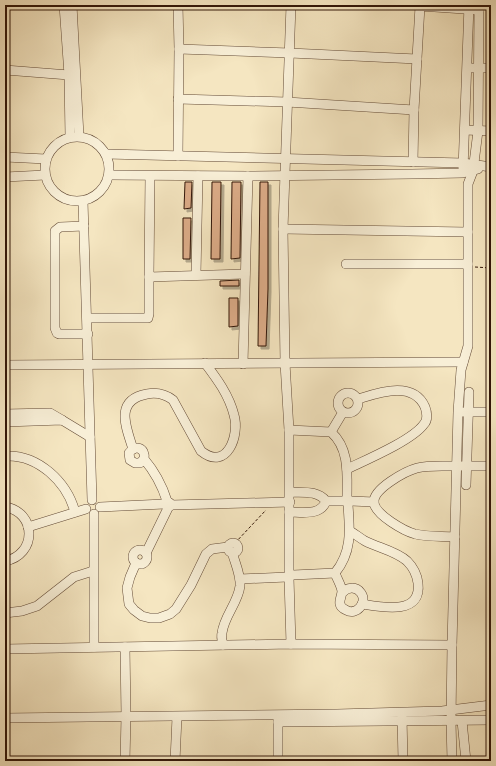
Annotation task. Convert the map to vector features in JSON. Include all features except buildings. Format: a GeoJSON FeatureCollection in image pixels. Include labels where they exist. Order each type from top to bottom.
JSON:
{"type":"FeatureCollection","features":[{"type":"Feature","properties":{"kind":"street"},"geometry":{"type":"LineString","coordinates":[[64,5],[75,136]]}},
{"type":"Feature","properties":{"kind":"street"},"geometry":{"type":"LineString","coordinates":[[72,5],[75,136]]}},
{"type":"Feature","properties":{"kind":"street"},"geometry":{"type":"LineString","coordinates":[[178,5],[180,49],[178,156]]}},
{"type":"Feature","properties":{"kind":"street"},"geometry":{"type":"LineString","coordinates":[[291,5],[283,229],[285,363],[289,430],[291,644]]}},
{"type":"Feature","properties":{"kind":"street"},"geometry":{"type":"LineString","coordinates":[[413,5],[479,8],[478,131],[474,167],[468,184]]}},
{"type":"Feature","properties":{"kind":"street"},"geometry":{"type":"LineString","coordinates":[[413,162],[414,110],[420,6]]}},
{"type":"Feature","properties":{"kind":"street"},"geometry":{"type":"LineString","coordinates":[[452,761],[452,645],[458,412],[461,370],[468,346],[468,184],[463,168],[469,7]]}},
{"type":"Feature","properties":{"kind":"street"},"geometry":{"type":"LineString","coordinates":[[180,49],[417,59]]}},
{"type":"Feature","properties":{"kind":"street"},"geometry":{"type":"LineString","coordinates":[[467,68],[491,68]]}},
{"type":"Feature","properties":{"kind":"street"},"geometry":{"type":"LineString","coordinates":[[5,70],[69,75]]}},
{"type":"Feature","properties":{"kind":"street"},"geometry":{"type":"LineString","coordinates":[[178,100],[287,102],[414,110]]}},
{"type":"Feature","properties":{"kind":"street"},"geometry":{"type":"LineString","coordinates":[[465,130],[491,131]]}},
{"type":"Feature","properties":{"kind":"street"},"geometry":{"type":"LineString","coordinates":[[75,136],[90,139],[95,141],[106,154],[110,164],[109,175],[106,184],[100,192],[92,198],[83,201],[73,201],[63,198],[55,193],[49,185],[45,175],[46,159],[55,145],[62,140],[75,136]]}},
{"type":"Feature","properties":{"kind":"street"},"geometry":{"type":"LineString","coordinates":[[106,154],[413,162],[463,168]]}},
{"type":"Feature","properties":{"kind":"street"},"geometry":{"type":"LineString","coordinates":[[5,157],[46,159]]}},
{"type":"Feature","properties":{"kind":"street"},"geometry":{"type":"LineString","coordinates":[[109,175],[284,176],[489,167]]}},
{"type":"Feature","properties":{"kind":"street"},"geometry":{"type":"LineString","coordinates":[[5,177],[45,175]]}},
{"type":"Feature","properties":{"kind":"street"},"geometry":{"type":"LineString","coordinates":[[87,318],[148,318],[150,176]]}},
{"type":"Feature","properties":{"kind":"street"},"geometry":{"type":"LineString","coordinates":[[196,275],[198,176]]}},
{"type":"Feature","properties":{"kind":"street"},"geometry":{"type":"LineString","coordinates":[[243,364],[248,176]]}},
{"type":"Feature","properties":{"kind":"street"},"geometry":{"type":"LineString","coordinates":[[83,201],[92,500],[98,502],[93,510],[94,647]]}},
{"type":"Feature","properties":{"kind":"street"},"geometry":{"type":"LineString","coordinates":[[84,226],[60,227],[55,231],[54,328],[59,334],[88,334]]}},
{"type":"Feature","properties":{"kind":"street"},"geometry":{"type":"LineString","coordinates":[[283,229],[468,232]]}},
{"type":"Feature","properties":{"kind":"street"},"geometry":{"type":"LineString","coordinates":[[346,264],[468,265]]}},
{"type":"Feature","properties":{"kind":"street"},"geometry":{"type":"LineString","coordinates":[[149,277],[245,274]]}},
{"type":"Feature","properties":{"kind":"street"},"geometry":{"type":"LineString","coordinates":[[5,365],[463,362]]}},
{"type":"Feature","properties":{"kind":"street"},"geometry":{"type":"LineString","coordinates":[[205,363],[219,381],[229,400],[236,426],[230,445],[225,453],[220,457],[208,455],[201,450],[173,400],[165,395],[155,393],[136,397],[130,400],[127,406],[125,419],[133,449],[141,449],[144,453],[144,459],[160,481],[167,505],[146,553],[140,549],[134,552],[132,558],[136,563],[127,588],[129,604],[142,616],[159,618],[170,614],[176,609],[191,585],[206,554],[212,550],[232,548],[240,579],[238,596],[222,632],[223,645]]}},
{"type":"Feature","properties":{"kind":"street"},"geometry":{"type":"LineString","coordinates":[[347,469],[408,437],[423,426],[426,420],[426,413],[423,404],[416,397],[408,393],[400,391],[385,391],[358,399]]}},
{"type":"Feature","properties":{"kind":"street"},"geometry":{"type":"LineString","coordinates":[[466,485],[469,392]]}},
{"type":"Feature","properties":{"kind":"street"},"geometry":{"type":"LineString","coordinates":[[346,393],[355,395],[358,399],[358,406],[355,411],[350,413],[343,412],[339,408],[338,399],[341,395],[346,393]]}},
{"type":"Feature","properties":{"kind":"street"},"geometry":{"type":"LineString","coordinates":[[332,432],[343,412]]}},
{"type":"Feature","properties":{"kind":"street"},"geometry":{"type":"LineString","coordinates":[[458,412],[491,412]]}},
{"type":"Feature","properties":{"kind":"street"},"geometry":{"type":"LineString","coordinates":[[5,414],[50,413],[90,437]]}},
{"type":"Feature","properties":{"kind":"street"},"geometry":{"type":"LineString","coordinates":[[5,422],[62,420]]}},
{"type":"Feature","properties":{"kind":"street"},"geometry":{"type":"LineString","coordinates":[[289,430],[332,432],[343,449],[347,469],[347,501],[350,531],[347,553],[335,573]]}},
{"type":"Feature","properties":{"kind":"street"},"geometry":{"type":"LineString","coordinates":[[5,456],[27,459],[47,470],[61,483],[73,502],[75,512]]}},
{"type":"Feature","properties":{"kind":"street"},"geometry":{"type":"LineString","coordinates":[[374,502],[386,484],[413,469],[426,466],[491,466]]}},
{"type":"Feature","properties":{"kind":"street"},"geometry":{"type":"LineString","coordinates":[[28,527],[75,512],[167,505],[274,502],[290,497],[316,493],[326,501],[374,502]]}},
{"type":"Feature","properties":{"kind":"street"},"geometry":{"type":"LineString","coordinates":[[289,512],[318,511],[323,507],[326,501]]}},
{"type":"Feature","properties":{"kind":"street"},"geometry":{"type":"LineString","coordinates":[[374,502],[387,519],[411,532],[425,535],[455,537]]}},
{"type":"Feature","properties":{"kind":"street"},"geometry":{"type":"LineString","coordinates":[[5,507],[20,514],[28,527],[28,541],[23,551],[15,558],[5,561]]}},
{"type":"Feature","properties":{"kind":"street"},"geometry":{"type":"LineString","coordinates":[[350,531],[365,541],[393,553],[409,563],[416,576],[418,588],[418,592],[414,600],[403,607],[390,608],[362,604]]}},
{"type":"Feature","properties":{"kind":"street"},"geometry":{"type":"LineString","coordinates":[[348,542],[365,541]]}},
{"type":"Feature","properties":{"kind":"street"},"geometry":{"type":"LineString","coordinates":[[5,613],[22,611],[37,606],[70,579],[93,572]]}},
{"type":"Feature","properties":{"kind":"street"},"geometry":{"type":"LineString","coordinates":[[240,579],[335,573]]}},
{"type":"Feature","properties":{"kind":"street"},"geometry":{"type":"LineString","coordinates":[[335,573],[342,593],[340,602],[343,608],[347,611],[356,611],[362,604],[362,596],[357,590],[349,588],[342,593]]}},
{"type":"Feature","properties":{"kind":"street"},"geometry":{"type":"LineString","coordinates":[[5,649],[291,644],[452,645]]}},
{"type":"Feature","properties":{"kind":"street"},"geometry":{"type":"LineString","coordinates":[[125,647],[125,761]]}},
{"type":"Feature","properties":{"kind":"street"},"geometry":{"type":"LineString","coordinates":[[278,719],[451,710],[491,705]]}},
{"type":"Feature","properties":{"kind":"street"},"geometry":{"type":"LineString","coordinates":[[402,712],[403,761]]}},
{"type":"Feature","properties":{"kind":"street"},"geometry":{"type":"LineString","coordinates":[[5,718],[126,716],[402,722],[491,720]]}},
{"type":"Feature","properties":{"kind":"street"},"geometry":{"type":"LineString","coordinates":[[176,761],[177,717]]}},
{"type":"Feature","properties":{"kind":"street"},"geometry":{"type":"LineString","coordinates":[[278,719],[278,761]]}},
{"type":"Feature","properties":{"kind":"street"},"geometry":{"type":"LineString","coordinates":[[462,721],[466,761]]}},
{"type":"Feature","properties":{"kind":"path"},"geometry":{"type":"LineString","coordinates":[[468,265],[491,268]]}},
{"type":"Feature","properties":{"kind":"path"},"geometry":{"type":"LineString","coordinates":[[232,548],[274,502]]}}]}
